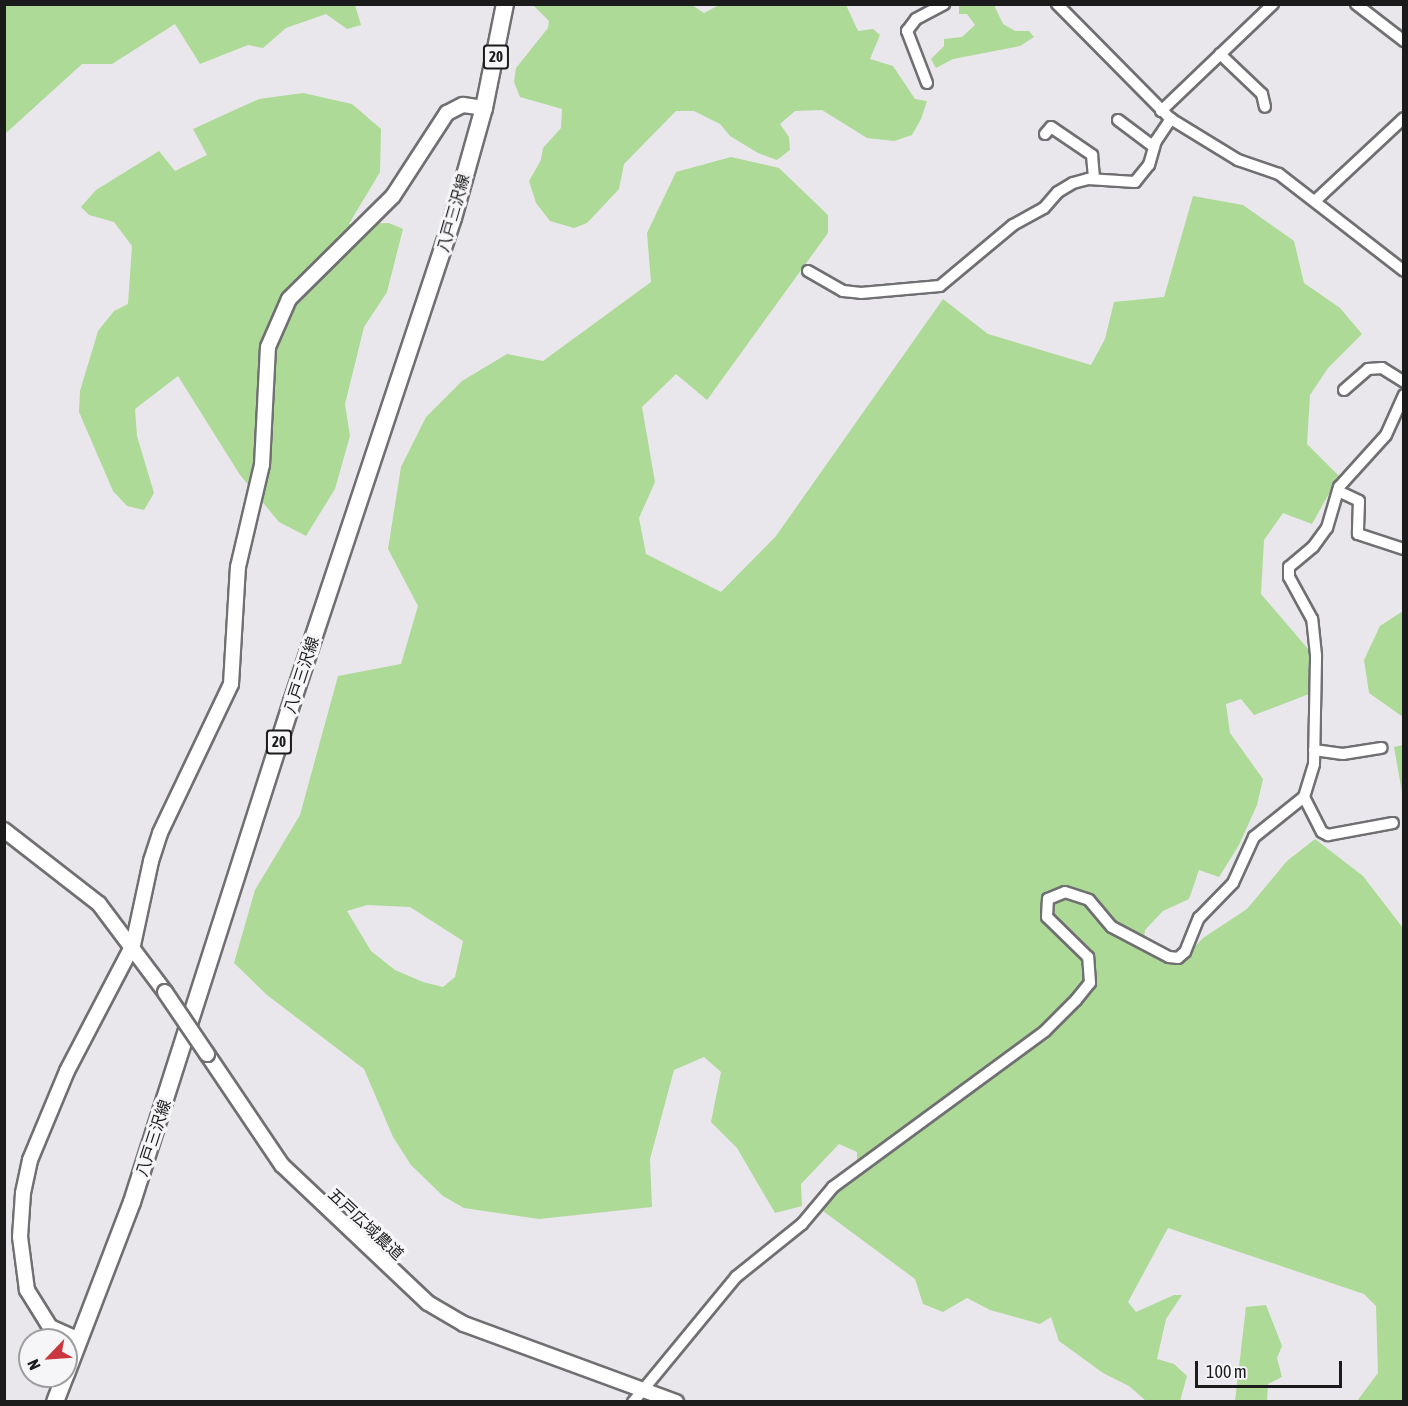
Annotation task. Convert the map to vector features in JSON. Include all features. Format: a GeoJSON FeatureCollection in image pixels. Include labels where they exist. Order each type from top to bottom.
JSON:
{"type":"FeatureCollection","features":[{"type":"Feature","properties":{"kind":"main road","name":"八戸三沢線"},"geometry":{"type":"LineString","coordinates":[[79,1340],[132,1202],[292,702],[453,218],[484,108],[505,4]]}},
{"type":"Feature","properties":{"kind":"street"},"geometry":{"type":"LineString","coordinates":[[927,84],[907,31],[916,20],[944,4]]}},
{"type":"Feature","properties":{"kind":"street"},"geometry":{"type":"LineString","coordinates":[[1057,4],[1161,111],[1238,160],[1279,174],[1316,200],[1404,271]]}},
{"type":"Feature","properties":{"kind":"street"},"geometry":{"type":"LineString","coordinates":[[1161,111],[1273,4]]}},
{"type":"Feature","properties":{"kind":"street"},"geometry":{"type":"LineString","coordinates":[[1356,4],[1404,41]]}},
{"type":"Feature","properties":{"kind":"street"},"geometry":{"type":"LineString","coordinates":[[1220,54],[1262,94],[1265,107]]}},
{"type":"Feature","properties":{"kind":"street"},"geometry":{"type":"LineString","coordinates":[[79,1340],[50,1327],[27,1290],[20,1237],[23,1193],[30,1160],[67,1071],[133,945],[151,861],[160,833],[231,684],[238,567],[262,465],[268,347],[289,299],[393,196],[447,113],[463,105],[484,108]]}},
{"type":"Feature","properties":{"kind":"street"},"geometry":{"type":"LineString","coordinates":[[808,272],[843,291],[861,293],[940,286],[1013,225],[1044,208],[1058,192],[1073,183],[1094,179],[1135,182],[1143,175],[1171,118]]}},
{"type":"Feature","properties":{"kind":"street"},"geometry":{"type":"LineString","coordinates":[[1316,200],[1404,118]]}},
{"type":"Feature","properties":{"kind":"street"},"geometry":{"type":"LineString","coordinates":[[1118,120],[1155,147]]}},
{"type":"Feature","properties":{"kind":"street"},"geometry":{"type":"LineString","coordinates":[[1045,134],[1051,127],[1092,155],[1094,179]]}},
{"type":"Feature","properties":{"kind":"street"},"geometry":{"type":"LineString","coordinates":[[1344,390],[1368,369],[1382,368],[1404,381]]}},
{"type":"Feature","properties":{"kind":"street"},"geometry":{"type":"LineString","coordinates":[[1393,823],[1328,835],[1322,832],[1304,797],[1314,750],[1317,695],[1312,619],[1289,577],[1289,567],[1313,547],[1327,528],[1338,491],[1386,435],[1404,395]]}},
{"type":"Feature","properties":{"kind":"street"},"geometry":{"type":"LineString","coordinates":[[1338,491],[1359,501],[1358,534],[1404,549]]}},
{"type":"Feature","properties":{"kind":"street"},"geometry":{"type":"LineString","coordinates":[[1314,750],[1343,754],[1382,748]]}},
{"type":"Feature","properties":{"kind":"street"},"geometry":{"type":"LineString","coordinates":[[633,1401],[736,1276],[802,1224],[833,1187],[1045,1031],[1076,1000],[1090,983],[1088,957],[1047,917],[1048,899],[1065,892],[1089,900],[1112,927],[1169,957],[1178,958],[1185,952],[1199,918],[1233,883],[1254,837],[1304,797]]}},
{"type":"Feature","properties":{"kind":"street","name":"五戸広域農道"},"geometry":{"type":"LineString","coordinates":[[4,830],[99,904],[133,945],[282,1165],[428,1303],[464,1324],[676,1401]]}},
{"type":"Feature","properties":{"kind":"green space"},"geometry":{"type":"Polygon","coordinates":[[[5,4],[355,5],[361,25],[347,29],[326,14],[286,28],[263,48],[248,45],[200,64],[175,24],[112,64],[82,64],[5,134],[5,4]]]}},
{"type":"Feature","properties":{"kind":"green space"},"geometry":{"type":"Polygon","coordinates":[[[692,5],[704,13],[719,5],[846,5],[858,31],[873,29],[880,35],[870,59],[893,66],[915,99],[927,101],[921,119],[912,135],[894,141],[867,138],[822,110],[795,111],[780,124],[789,137],[790,150],[777,160],[758,153],[730,136],[720,124],[694,111],[676,111],[624,164],[619,189],[587,223],[574,228],[550,221],[536,203],[529,181],[541,160],[543,148],[561,128],[562,109],[520,97],[514,82],[516,68],[548,28],[549,21],[534,6],[692,5]]]}},
{"type":"Feature","properties":{"kind":"green space"},"geometry":{"type":"Polygon","coordinates":[[[959,5],[994,5],[1003,24],[1015,31],[1029,31],[1034,37],[1020,46],[953,59],[936,68],[931,59],[944,46],[944,39],[962,37],[975,25],[967,14],[959,14],[959,5]]]}},
{"type":"Feature","properties":{"kind":"green space"},"geometry":{"type":"Polygon","coordinates":[[[303,93],[352,104],[381,129],[380,172],[349,224],[389,223],[403,229],[387,292],[364,327],[345,404],[350,436],[335,489],[306,536],[279,522],[240,475],[178,376],[135,409],[137,436],[154,493],[144,510],[127,506],[113,491],[79,412],[80,391],[98,331],[114,311],[128,304],[132,246],[114,222],[89,215],[81,207],[96,190],[159,151],[175,171],[207,155],[193,129],[259,99],[303,93]]]}},
{"type":"Feature","properties":{"kind":"green space"},"geometry":{"type":"Polygon","coordinates":[[[731,157],[779,168],[828,215],[828,233],[707,400],[676,374],[642,407],[655,482],[639,518],[646,554],[721,592],[776,536],[943,299],[988,334],[1091,365],[1105,339],[1114,302],[1164,297],[1193,196],[1243,205],[1294,241],[1304,283],[1340,308],[1362,334],[1328,368],[1310,395],[1307,444],[1339,476],[1312,524],[1283,513],[1264,540],[1261,594],[1309,650],[1309,694],[1254,715],[1241,699],[1226,704],[1230,733],[1263,779],[1257,805],[1239,845],[1219,877],[1199,870],[1189,899],[1163,911],[1145,930],[1144,940],[1157,955],[1178,965],[1203,938],[1247,909],[1287,861],[1315,839],[1363,876],[1403,928],[1403,1401],[1357,1401],[1378,1373],[1376,1306],[1364,1294],[1168,1228],[1128,1302],[1136,1312],[1174,1295],[1182,1295],[1166,1319],[1157,1359],[1174,1364],[1187,1376],[1180,1401],[1146,1401],[1129,1386],[1103,1373],[1059,1341],[1051,1317],[1040,1324],[990,1310],[967,1298],[943,1312],[923,1304],[915,1279],[823,1211],[857,1164],[857,1152],[839,1144],[801,1184],[802,1206],[775,1213],[737,1148],[711,1122],[721,1072],[704,1057],[674,1070],[650,1159],[652,1207],[539,1219],[464,1208],[443,1196],[411,1165],[393,1137],[364,1069],[267,995],[234,963],[255,890],[300,815],[338,676],[401,664],[418,606],[388,549],[401,467],[426,417],[462,381],[507,354],[543,361],[651,282],[647,233],[676,172],[731,157]],[[367,905],[347,911],[371,951],[395,970],[423,982],[443,987],[455,977],[463,941],[410,907],[367,905]]]}},
{"type":"Feature","properties":{"kind":"green space"},"geometry":{"type":"Polygon","coordinates":[[[1403,611],[1403,717],[1369,693],[1364,660],[1380,626],[1403,611]]]}},
{"type":"Feature","properties":{"kind":"green space"},"geometry":{"type":"Polygon","coordinates":[[[1404,745],[1403,798],[1394,747],[1404,745]]]}},
{"type":"Feature","properties":{"kind":"green space"},"geometry":{"type":"Polygon","coordinates":[[[1266,1305],[1282,1346],[1277,1358],[1282,1377],[1268,1384],[1267,1401],[1235,1401],[1246,1307],[1266,1305]]]}}]}
